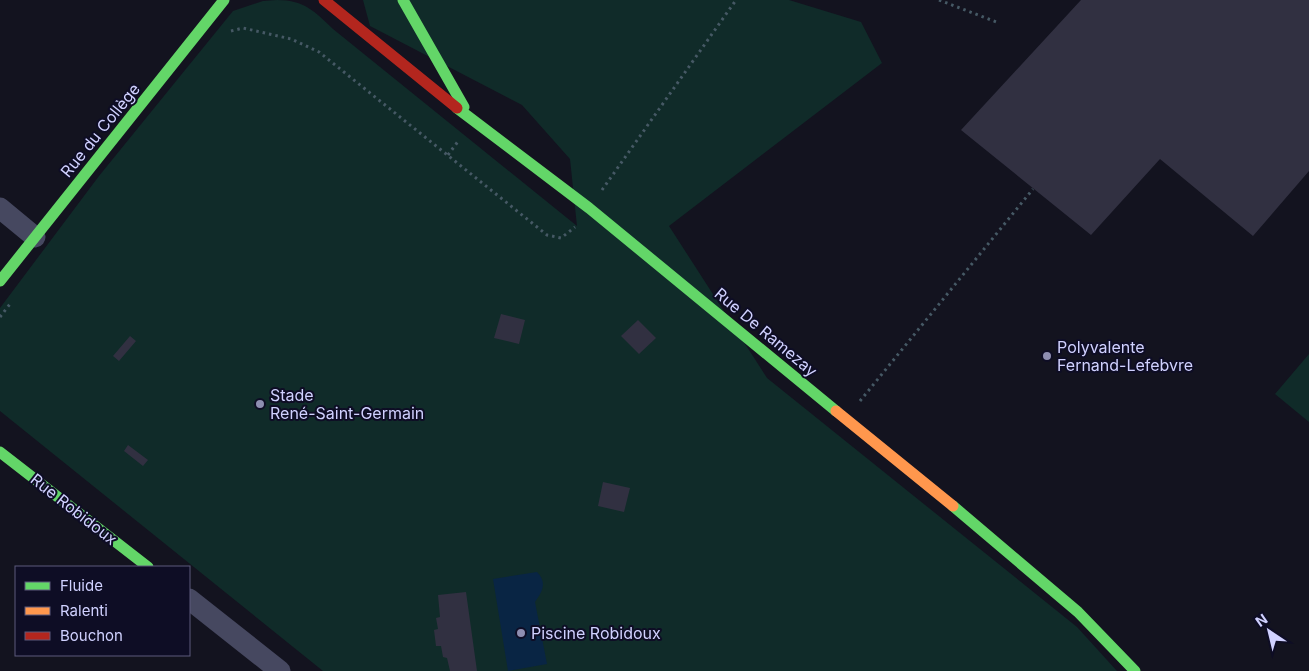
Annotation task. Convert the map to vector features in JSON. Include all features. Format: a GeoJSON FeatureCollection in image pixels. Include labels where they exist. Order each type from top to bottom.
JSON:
{"type":"FeatureCollection","features":[{"type":"Feature","properties":{"kind":"street"},"geometry":{"type":"LineString","coordinates":[[223,2],[236,0]]}},
{"type":"Feature","properties":{"kind":"street"},"geometry":{"type":"LineString","coordinates":[[324,0],[473,121]]}},
{"type":"Feature","properties":{"kind":"street","name":"Rue De Ramezay"},"geometry":{"type":"LineString","coordinates":[[403,0],[473,121],[589,208],[973,523],[1078,612],[1135,671]]}},
{"type":"Feature","properties":{"kind":"street","name":"Rue du Collège"},"geometry":{"type":"LineString","coordinates":[[0,281],[223,2]]}},
{"type":"Feature","properties":{"kind":"street"},"geometry":{"type":"LineString","coordinates":[[0,208],[36,237]]}},
{"type":"Feature","properties":{"kind":"street","name":"Rue Robidoux"},"geometry":{"type":"LineString","coordinates":[[0,452],[147,566]]}},
{"type":"Feature","properties":{"kind":"street"},"geometry":{"type":"LineString","coordinates":[[190,600],[280,671]]}},
{"type":"Feature","properties":{"kind":"path"},"geometry":{"type":"LineString","coordinates":[[229,31],[244,28],[291,39],[320,52],[547,235],[561,238],[577,225],[736,0]]}},
{"type":"Feature","properties":{"kind":"path"},"geometry":{"type":"LineString","coordinates":[[939,0],[999,23]]}},
{"type":"Feature","properties":{"kind":"path"},"geometry":{"type":"LineString","coordinates":[[846,419],[1033,189]]}},
{"type":"Feature","properties":{"kind":"path"},"geometry":{"type":"LineString","coordinates":[[0,317],[11,302]]}},
{"type":"Feature","properties":{"kind":"green space"},"geometry":{"type":"Polygon","coordinates":[[[363,0],[789,0],[861,22],[882,63],[669,226],[767,378],[1077,627],[1117,671],[323,671],[0,411],[0,308],[99,176],[233,11],[263,1],[295,2],[315,12],[333,29],[577,226],[570,159],[522,105],[370,26],[363,0]]]}},
{"type":"Feature","properties":{"kind":"green space"},"geometry":{"type":"Polygon","coordinates":[[[1309,354],[1309,422],[1275,394],[1309,354]]]}},
{"type":"Feature","properties":{"kind":"water","name":"Piscine Robidoux"},"geometry":{"type":"Polygon","coordinates":[[[537,572],[542,579],[543,587],[535,602],[547,664],[508,671],[493,579],[537,572]]]}},
{"type":"Feature","properties":{"kind":"building"},"geometry":{"type":"Polygon","coordinates":[[[1081,0],[1309,0],[1309,171],[1253,236],[1160,159],[1091,235],[961,130],[1081,0]]]}},
{"type":"Feature","properties":{"kind":"building"},"geometry":{"type":"Polygon","coordinates":[[[501,314],[525,320],[519,344],[494,338],[501,314]]]}},
{"type":"Feature","properties":{"kind":"building"},"geometry":{"type":"Polygon","coordinates":[[[638,320],[656,338],[639,354],[621,336],[638,320]]]}},
{"type":"Feature","properties":{"kind":"building"},"geometry":{"type":"Polygon","coordinates":[[[130,336],[136,341],[119,361],[113,356],[130,336]]]}},
{"type":"Feature","properties":{"kind":"building"},"geometry":{"type":"Polygon","coordinates":[[[128,445],[148,460],[143,466],[124,451],[128,445]]]}},
{"type":"Feature","properties":{"kind":"building"},"geometry":{"type":"Polygon","coordinates":[[[603,482],[630,488],[624,512],[598,506],[603,482]]]}},
{"type":"Feature","properties":{"kind":"building"},"geometry":{"type":"Polygon","coordinates":[[[466,592],[477,671],[450,671],[447,658],[443,657],[441,646],[436,646],[434,630],[438,629],[436,618],[440,617],[438,595],[466,592]]]}},
{"type":"Feature","properties":{"kind":"traffic: fast"},"geometry":{"type":"LineString","coordinates":[[0,281],[224,0]]}},
{"type":"Feature","properties":{"kind":"traffic: fast"},"geometry":{"type":"LineString","coordinates":[[403,0],[464,107]]}},
{"type":"Feature","properties":{"kind":"traffic: fast"},"geometry":{"type":"LineString","coordinates":[[457,108],[589,208],[836,411]]}},
{"type":"Feature","properties":{"kind":"traffic: fast"},"geometry":{"type":"LineString","coordinates":[[0,452],[147,566]]}},
{"type":"Feature","properties":{"kind":"traffic: fast"},"geometry":{"type":"LineString","coordinates":[[953,506],[1078,612],[1135,671]]}},
{"type":"Feature","properties":{"kind":"traffic: slow"},"geometry":{"type":"LineString","coordinates":[[836,411],[953,506]]}},
{"type":"Feature","properties":{"kind":"traffic: jam"},"geometry":{"type":"LineString","coordinates":[[324,0],[457,108]]}},
{"type":"Feature","properties":{"kind":"place","name":"Polyvalente Fernand-Lefebvre"},"geometry":{"type":"Point","coordinates":[1047,356]}},
{"type":"Feature","properties":{"kind":"place","name":"Stade René-Saint-Germain"},"geometry":{"type":"Point","coordinates":[260,404]}},
{"type":"Feature","properties":{"kind":"place","name":"Piscine Robidoux"},"geometry":{"type":"Point","coordinates":[521,633]}}]}
